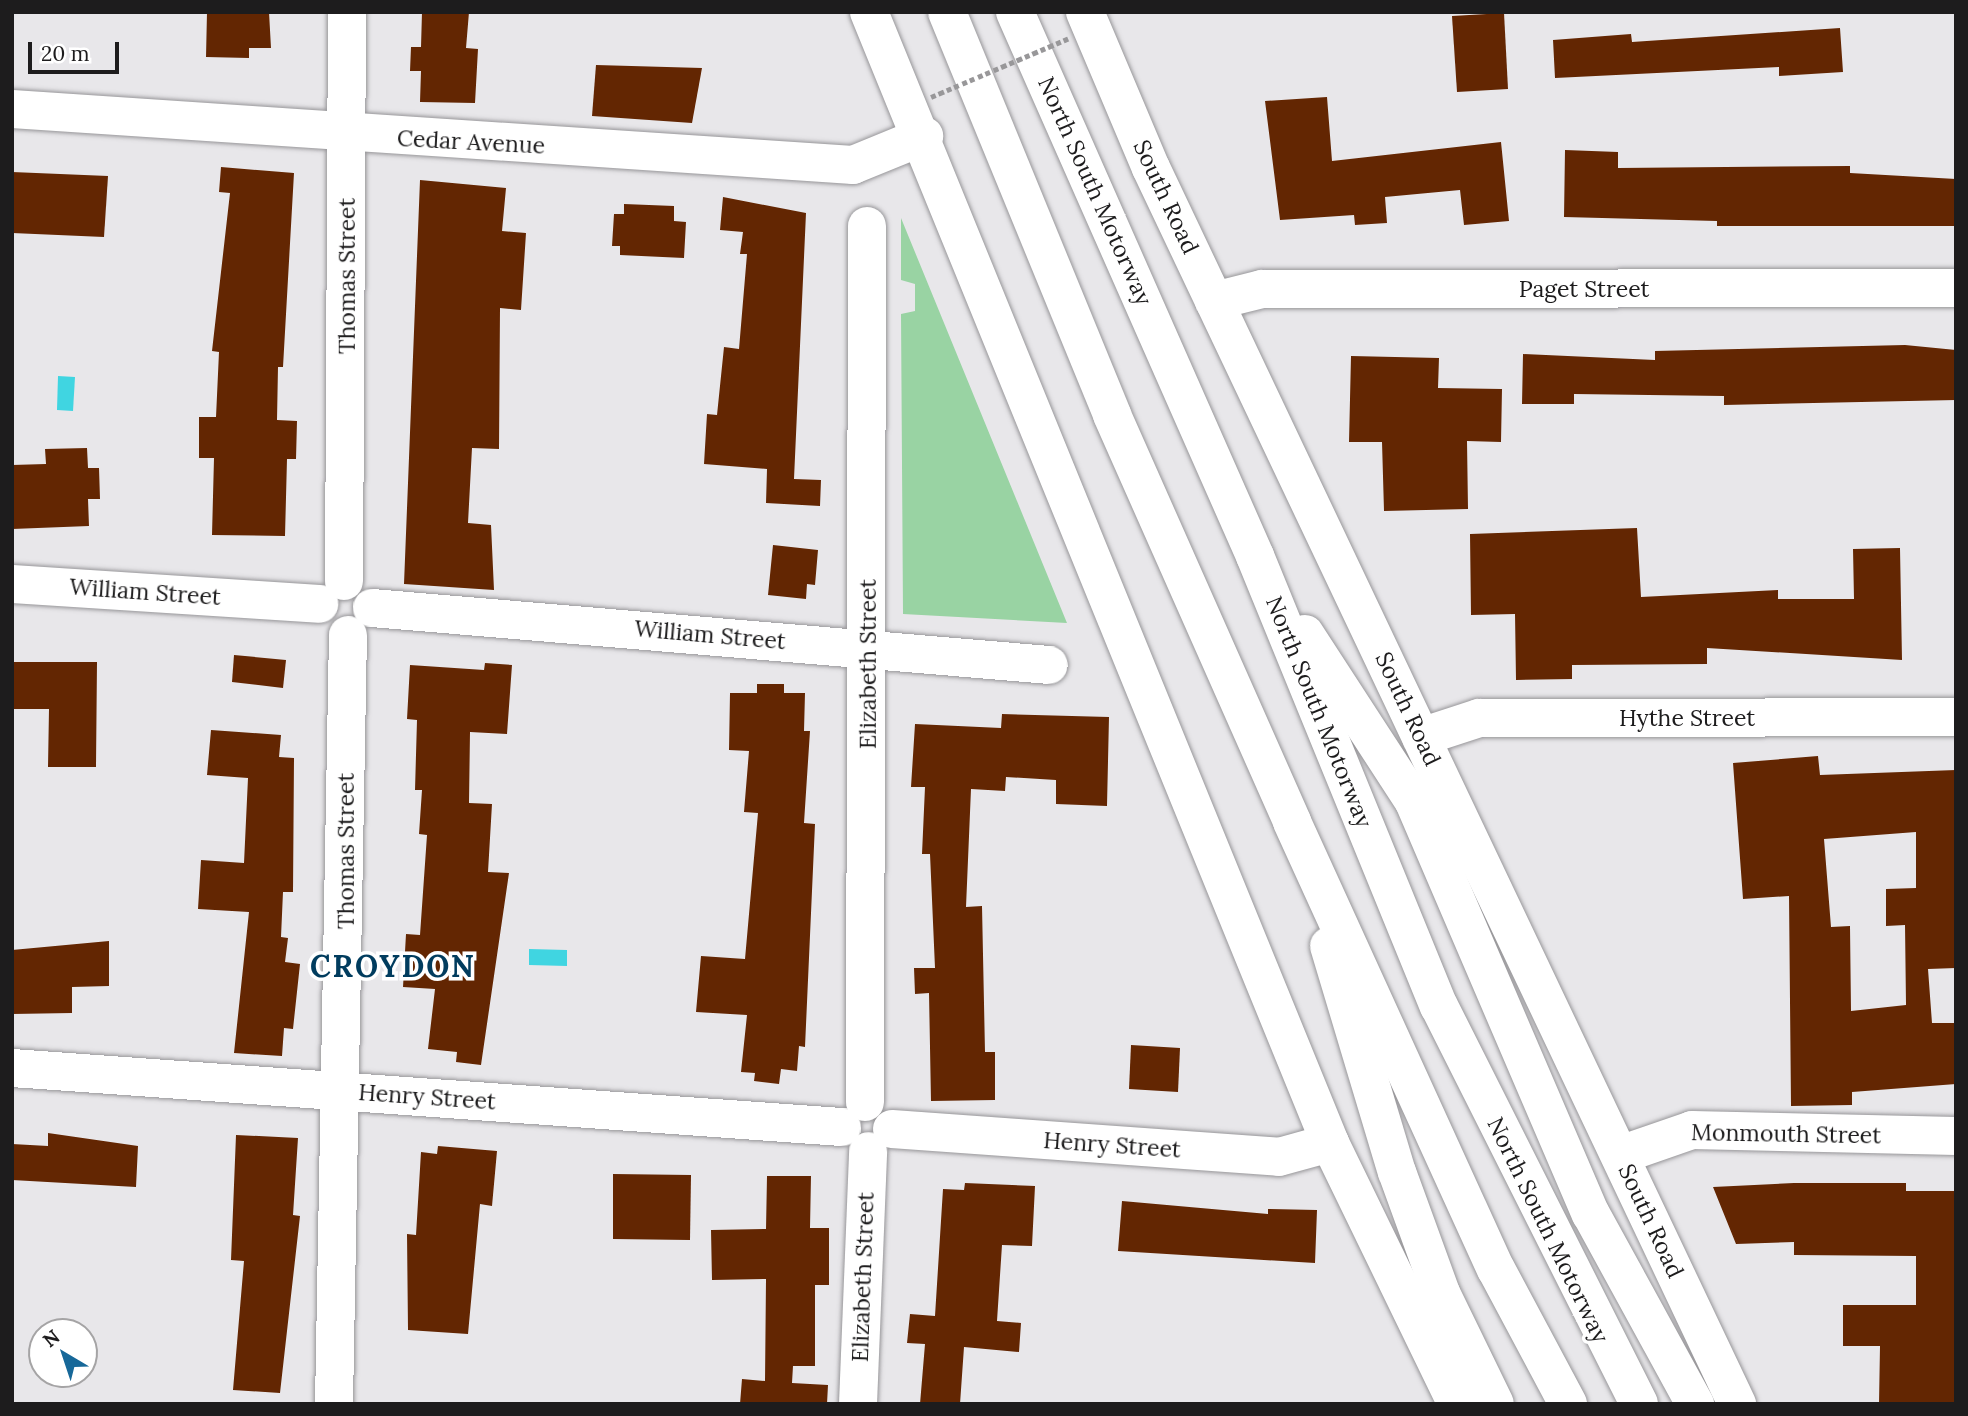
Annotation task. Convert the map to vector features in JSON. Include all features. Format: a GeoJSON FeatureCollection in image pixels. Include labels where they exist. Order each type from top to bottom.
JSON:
{"type":"FeatureCollection","features":[{"type":"Feature","properties":{"kind":"main road","name":"Thomas Street"},"geometry":{"type":"LineString","coordinates":[[332,593],[348,134],[347,12]]}},
{"type":"Feature","properties":{"kind":"main road"},"geometry":{"type":"LineString","coordinates":[[869,12],[924,136],[1330,1143],[1457,1404]]}},
{"type":"Feature","properties":{"kind":"main road"},"geometry":{"type":"LineString","coordinates":[[947,12],[1112,415],[1292,821],[1496,1269],[1568,1404]]}},
{"type":"Feature","properties":{"kind":"main road","name":"North South Motorway"},"geometry":{"type":"LineString","coordinates":[[1015,12],[1255,556],[1439,1006],[1639,1404]]}},
{"type":"Feature","properties":{"kind":"main road","name":"South Road"},"geometry":{"type":"LineString","coordinates":[[1077,25],[1214,301],[1737,1404]]}},
{"type":"Feature","properties":{"kind":"main road","name":"Cedar Avenue"},"geometry":{"type":"LineString","coordinates":[[12,109],[348,134],[853,165],[924,136]]}},
{"type":"Feature","properties":{"kind":"main road","name":"Elizabeth Street"},"geometry":{"type":"LineString","coordinates":[[858,1404],[867,1127],[867,226]]}},
{"type":"Feature","properties":{"kind":"main road","name":"Paget Street"},"geometry":{"type":"LineString","coordinates":[[1214,301],[1262,289],[1956,288]]}},
{"type":"Feature","properties":{"kind":"main road"},"geometry":{"type":"LineString","coordinates":[[1255,556],[1413,802],[1591,1214],[1695,1404]]}},
{"type":"Feature","properties":{"kind":"main road","name":"William Street"},"geometry":{"type":"LineString","coordinates":[[12,584],[332,593]]}},
{"type":"Feature","properties":{"kind":"main road"},"geometry":{"type":"LineString","coordinates":[[332,593],[367,591],[360,621]]}},
{"type":"Feature","properties":{"kind":"main road","name":"Thomas Street"},"geometry":{"type":"LineString","coordinates":[[334,1404],[360,621]]}},
{"type":"Feature","properties":{"kind":"main road","name":"William Street"},"geometry":{"type":"LineString","coordinates":[[360,621],[868,648],[1049,665]]}},
{"type":"Feature","properties":{"kind":"main road","name":"Hythe Street"},"geometry":{"type":"LineString","coordinates":[[1421,737],[1479,718],[1956,717]]}},
{"type":"Feature","properties":{"kind":"main road"},"geometry":{"type":"LineString","coordinates":[[1292,821],[1397,1172],[1441,1293],[1495,1404]]}},
{"type":"Feature","properties":{"kind":"main road","name":"Henry Street"},"geometry":{"type":"LineString","coordinates":[[12,1068],[1279,1157],[1330,1143]]}},
{"type":"Feature","properties":{"kind":"main road","name":"Monmouth Street"},"geometry":{"type":"LineString","coordinates":[[1620,1155],[1692,1130],[1956,1136]]}},
{"type":"Feature","properties":{"kind":"path"},"geometry":{"type":"LineString","coordinates":[[931,97],[1077,25]]}},
{"type":"Feature","properties":{"kind":"green space"},"geometry":{"type":"Polygon","coordinates":[[[901,218],[1067,623],[903,614],[901,314],[915,311],[915,284],[901,280],[901,218]]]}},
{"type":"Feature","properties":{"kind":"water"},"geometry":{"type":"Polygon","coordinates":[[[58,376],[75,377],[73,411],[57,410],[58,376]]]}},
{"type":"Feature","properties":{"kind":"water"},"geometry":{"type":"Polygon","coordinates":[[[529,949],[567,950],[567,966],[529,965],[529,949]]]}},
{"type":"Feature","properties":{"kind":"building"},"geometry":{"type":"Polygon","coordinates":[[[207,12],[269,12],[271,48],[249,48],[249,58],[206,57],[207,12]]]}},
{"type":"Feature","properties":{"kind":"building"},"geometry":{"type":"Polygon","coordinates":[[[422,12],[469,12],[466,48],[478,49],[475,103],[420,102],[421,71],[410,71],[411,47],[421,47],[422,12]]]}},
{"type":"Feature","properties":{"kind":"building"},"geometry":{"type":"Polygon","coordinates":[[[1504,13],[1508,89],[1457,92],[1452,16],[1504,13]]]}},
{"type":"Feature","properties":{"kind":"building"},"geometry":{"type":"Polygon","coordinates":[[[1840,28],[1843,72],[1779,76],[1779,67],[1555,78],[1553,40],[1631,34],[1632,42],[1840,28]]]}},
{"type":"Feature","properties":{"kind":"building"},"geometry":{"type":"Polygon","coordinates":[[[596,65],[702,68],[692,123],[592,116],[596,65]]]}},
{"type":"Feature","properties":{"kind":"building"},"geometry":{"type":"Polygon","coordinates":[[[1327,97],[1332,161],[1501,142],[1509,221],[1464,225],[1460,190],[1385,197],[1387,223],[1355,225],[1354,215],[1280,220],[1265,101],[1327,97]]]}},
{"type":"Feature","properties":{"kind":"building"},"geometry":{"type":"Polygon","coordinates":[[[1565,150],[1618,152],[1618,168],[1850,166],[1850,173],[1956,179],[1956,226],[1717,226],[1717,221],[1564,217],[1565,150]]]}},
{"type":"Feature","properties":{"kind":"building"},"geometry":{"type":"Polygon","coordinates":[[[221,167],[294,173],[283,367],[278,367],[277,420],[297,421],[296,459],[287,459],[285,536],[212,535],[214,458],[199,458],[199,417],[216,417],[219,352],[212,351],[230,193],[219,192],[221,167]]]}},
{"type":"Feature","properties":{"kind":"building"},"geometry":{"type":"Polygon","coordinates":[[[12,172],[108,176],[104,237],[12,233],[12,172]]]}},
{"type":"Feature","properties":{"kind":"building"},"geometry":{"type":"Polygon","coordinates":[[[420,180],[506,188],[502,231],[526,233],[521,310],[500,308],[499,449],[472,448],[468,523],[491,525],[494,590],[404,584],[420,180]]]}},
{"type":"Feature","properties":{"kind":"building"},"geometry":{"type":"Polygon","coordinates":[[[723,197],[806,213],[794,479],[821,480],[820,506],[766,503],[767,469],[704,464],[707,414],[717,415],[724,347],[739,349],[747,254],[740,254],[743,232],[720,230],[723,197]]]}},
{"type":"Feature","properties":{"kind":"building"},"geometry":{"type":"Polygon","coordinates":[[[624,204],[674,206],[674,221],[686,222],[684,258],[620,255],[620,246],[612,246],[614,214],[624,214],[624,204]]]}},
{"type":"Feature","properties":{"kind":"building"},"geometry":{"type":"Polygon","coordinates":[[[1905,345],[1956,350],[1956,400],[1724,405],[1724,396],[1574,394],[1574,404],[1522,404],[1523,354],[1655,360],[1655,351],[1905,345]]]}},
{"type":"Feature","properties":{"kind":"building"},"geometry":{"type":"Polygon","coordinates":[[[1351,356],[1439,358],[1438,388],[1502,389],[1501,442],[1467,441],[1468,509],[1384,511],[1382,442],[1349,442],[1351,356]]]}},
{"type":"Feature","properties":{"kind":"building"},"geometry":{"type":"Polygon","coordinates":[[[87,448],[88,468],[99,468],[100,499],[88,499],[89,526],[12,529],[12,465],[46,464],[45,449],[87,448]]]}},
{"type":"Feature","properties":{"kind":"building"},"geometry":{"type":"Polygon","coordinates":[[[1637,528],[1641,597],[1778,590],[1778,599],[1854,599],[1853,549],[1900,548],[1902,660],[1707,648],[1707,664],[1572,665],[1572,679],[1516,680],[1515,614],[1471,615],[1470,534],[1637,528]]]}},
{"type":"Feature","properties":{"kind":"building"},"geometry":{"type":"Polygon","coordinates":[[[773,545],[818,550],[815,585],[807,584],[806,599],[768,595],[773,545]]]}},
{"type":"Feature","properties":{"kind":"building"},"geometry":{"type":"Polygon","coordinates":[[[234,655],[286,660],[283,688],[232,682],[234,655]]]}},
{"type":"Feature","properties":{"kind":"building"},"geometry":{"type":"Polygon","coordinates":[[[12,662],[97,662],[96,767],[48,767],[49,709],[12,709],[12,662]]]}},
{"type":"Feature","properties":{"kind":"building"},"geometry":{"type":"Polygon","coordinates":[[[485,663],[512,665],[507,734],[470,732],[469,803],[492,804],[488,872],[509,873],[481,1065],[456,1062],[457,1052],[428,1049],[435,989],[403,987],[406,934],[420,935],[427,835],[419,834],[422,790],[415,790],[417,720],[407,719],[410,665],[484,670],[485,663]]]}},
{"type":"Feature","properties":{"kind":"building"},"geometry":{"type":"Polygon","coordinates":[[[757,684],[784,684],[784,693],[805,693],[804,731],[810,731],[804,823],[815,824],[805,1047],[799,1046],[797,1071],[781,1069],[779,1084],[754,1081],[755,1073],[741,1072],[747,1015],[696,1012],[701,956],[745,959],[758,813],[744,812],[749,751],[729,750],[730,693],[757,693],[757,684]]]}},
{"type":"Feature","properties":{"kind":"building"},"geometry":{"type":"Polygon","coordinates":[[[1002,714],[1109,717],[1107,806],[1056,804],[1056,780],[1006,777],[1005,791],[971,789],[966,907],[982,906],[985,1052],[995,1052],[995,1100],[931,1101],[929,993],[915,994],[914,968],[935,968],[930,854],[922,854],[925,787],[911,787],[915,724],[1001,728],[1002,714]]]}},
{"type":"Feature","properties":{"kind":"building"},"geometry":{"type":"Polygon","coordinates":[[[211,730],[281,735],[279,757],[294,758],[293,892],[283,892],[281,937],[288,938],[285,962],[300,964],[293,1029],[284,1028],[282,1056],[234,1053],[249,912],[198,909],[201,860],[244,863],[248,778],[207,775],[211,730]]]}},
{"type":"Feature","properties":{"kind":"building"},"geometry":{"type":"Polygon","coordinates":[[[1818,756],[1820,775],[1956,770],[1956,968],[1928,969],[1932,1023],[1956,1023],[1956,1084],[1852,1092],[1852,1105],[1791,1106],[1789,896],[1743,899],[1733,763],[1818,756]],[[1916,832],[1824,839],[1831,927],[1850,926],[1851,1011],[1906,1005],[1905,925],[1886,926],[1886,889],[1916,888],[1916,832]]]}},
{"type":"Feature","properties":{"kind":"building"},"geometry":{"type":"Polygon","coordinates":[[[109,941],[109,986],[72,987],[72,1013],[12,1014],[12,950],[109,941]]]}},
{"type":"Feature","properties":{"kind":"building"},"geometry":{"type":"Polygon","coordinates":[[[1131,1045],[1180,1048],[1178,1092],[1129,1089],[1131,1045]]]}},
{"type":"Feature","properties":{"kind":"building"},"geometry":{"type":"Polygon","coordinates":[[[48,1133],[138,1146],[136,1187],[12,1180],[12,1144],[48,1146],[48,1133]]]}},
{"type":"Feature","properties":{"kind":"building"},"geometry":{"type":"Polygon","coordinates":[[[236,1135],[298,1138],[293,1215],[300,1216],[280,1393],[233,1390],[244,1261],[231,1260],[236,1135]]]}},
{"type":"Feature","properties":{"kind":"building"},"geometry":{"type":"Polygon","coordinates":[[[438,1146],[497,1151],[492,1206],[480,1204],[468,1334],[408,1330],[407,1234],[416,1235],[421,1152],[437,1154],[438,1146]]]}},
{"type":"Feature","properties":{"kind":"building"},"geometry":{"type":"Polygon","coordinates":[[[613,1174],[691,1175],[690,1240],[613,1239],[613,1174]]]}},
{"type":"Feature","properties":{"kind":"building"},"geometry":{"type":"Polygon","coordinates":[[[767,1176],[811,1176],[810,1228],[829,1228],[829,1285],[815,1285],[815,1366],[793,1366],[792,1383],[828,1385],[827,1404],[740,1404],[742,1379],[765,1381],[766,1279],[712,1280],[711,1230],[766,1229],[767,1176]]]}},
{"type":"Feature","properties":{"kind":"building"},"geometry":{"type":"Polygon","coordinates":[[[965,1183],[1035,1186],[1032,1246],[1002,1245],[997,1321],[1021,1323],[1019,1352],[964,1347],[960,1404],[920,1404],[925,1344],[907,1343],[910,1314],[935,1316],[943,1189],[964,1190],[965,1183]]]}},
{"type":"Feature","properties":{"kind":"building"},"geometry":{"type":"Polygon","coordinates":[[[1794,1183],[1906,1183],[1906,1191],[1956,1191],[1956,1404],[1879,1404],[1880,1346],[1843,1346],[1843,1305],[1916,1305],[1916,1256],[1794,1255],[1794,1242],[1736,1244],[1713,1187],[1794,1183]]]}},
{"type":"Feature","properties":{"kind":"building"},"geometry":{"type":"Polygon","coordinates":[[[1122,1201],[1268,1214],[1268,1209],[1317,1210],[1315,1263],[1118,1251],[1122,1201]]]}},
{"type":"Feature","properties":{"kind":"district","name":"CROYDON"},"geometry":{"type":"Point","coordinates":[393,966]}}]}
